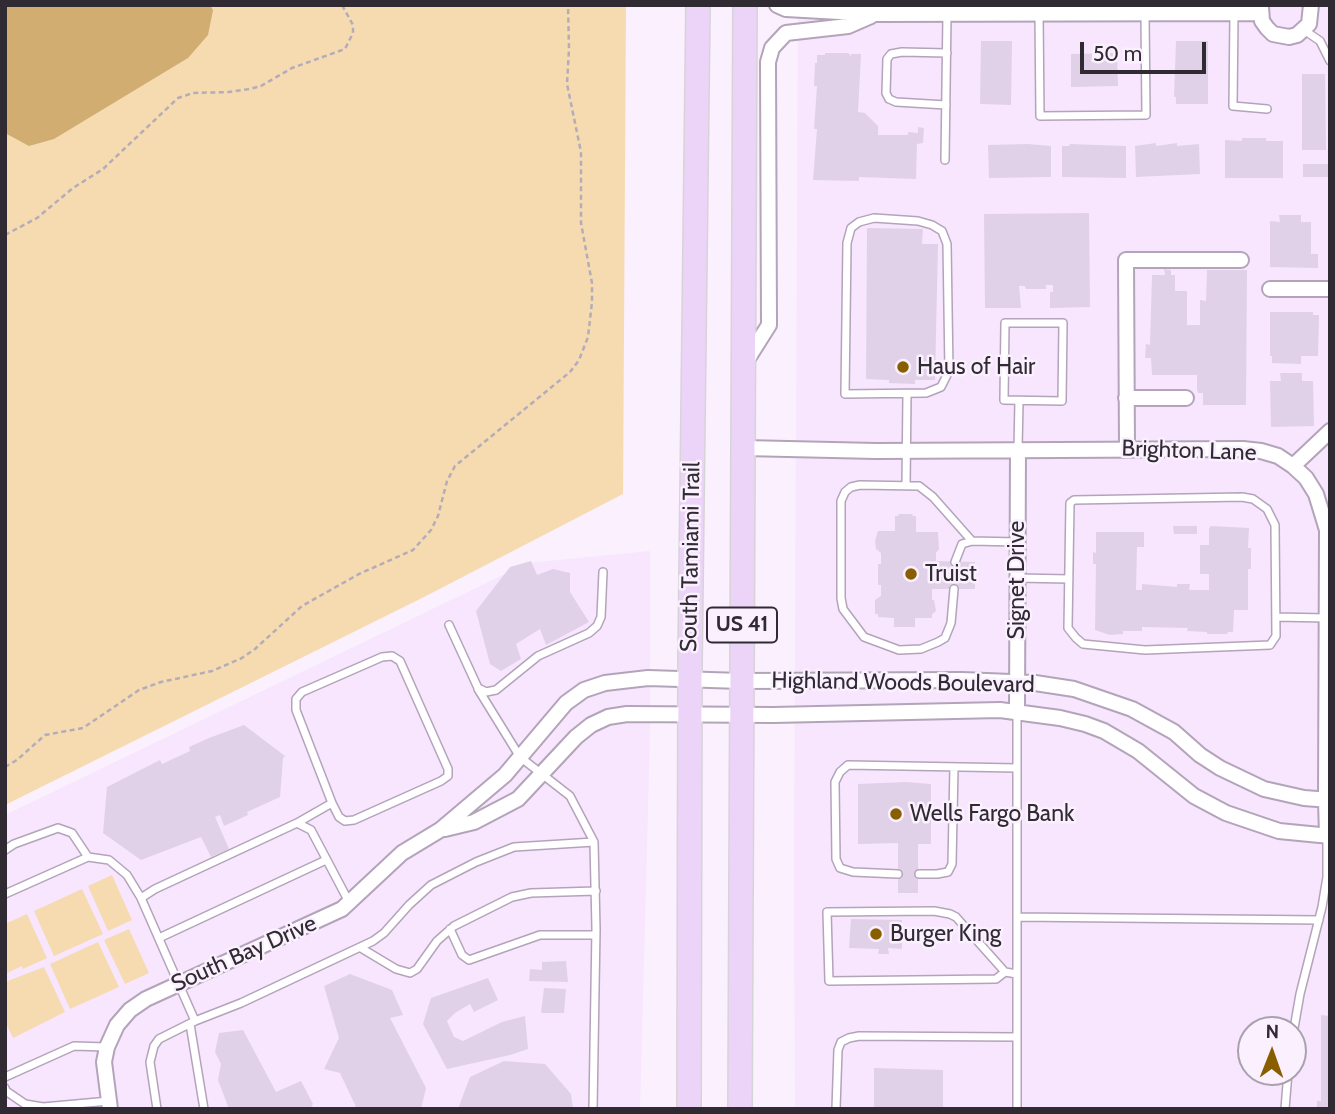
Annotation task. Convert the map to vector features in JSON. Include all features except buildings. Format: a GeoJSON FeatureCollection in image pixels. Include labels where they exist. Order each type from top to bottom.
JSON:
{"type":"FeatureCollection","features":[{"type":"Feature","properties":{"kind":"main road","name":"South Tamiami Trail"},"geometry":{"type":"LineString","coordinates":[[689,1109],[690,679],[698,5]]}},
{"type":"Feature","properties":{"kind":"main road","name":"US 41"},"geometry":{"type":"LineString","coordinates":[[740,1109],[745,5]]}},
{"type":"Feature","properties":{"kind":"street"},"geometry":{"type":"LineString","coordinates":[[777,5],[786,9],[876,14],[953,11],[1234,14],[1261,9],[1267,28],[1281,37],[1297,35],[1304,30],[1311,16],[1311,5]]}},
{"type":"Feature","properties":{"kind":"street"},"geometry":{"type":"LineString","coordinates":[[744,365],[769,325],[768,62],[772,48],[786,33],[848,26],[876,14]]}},
{"type":"Feature","properties":{"kind":"street"},"geometry":{"type":"LineString","coordinates":[[1126,449],[1126,260],[1241,260]]}},
{"type":"Feature","properties":{"kind":"street"},"geometry":{"type":"LineString","coordinates":[[1270,289],[1330,289]]}},
{"type":"Feature","properties":{"kind":"street"},"geometry":{"type":"LineString","coordinates":[[1126,398],[1186,398]]}},
{"type":"Feature","properties":{"kind":"street"},"geometry":{"type":"LineString","coordinates":[[1293,466],[1330,431]]}},
{"type":"Feature","properties":{"kind":"street","name":"Brighton Lane"},"geometry":{"type":"LineString","coordinates":[[744,448],[876,451],[1243,449],[1261,450],[1278,456],[1307,478],[1328,525],[1329,836]]}},
{"type":"Feature","properties":{"kind":"street","name":"Signet Drive"},"geometry":{"type":"LineString","coordinates":[[1017,712],[1018,449]]}},
{"type":"Feature","properties":{"kind":"street","name":"South Bay Drive"},"geometry":{"type":"LineString","coordinates":[[110,1105],[104,1062],[107,1047],[117,1025],[130,1010],[146,999],[342,909],[402,853],[440,830],[505,775],[566,703],[584,690],[626,679],[741,681]]}},
{"type":"Feature","properties":{"kind":"street","name":"Highland Woods Boulevard"},"geometry":{"type":"LineString","coordinates":[[741,681],[1017,682],[1074,689],[1132,709],[1174,732],[1200,755],[1242,780],[1283,795],[1328,800]]}},
{"type":"Feature","properties":{"kind":"street","name":"Highland Woods Boulevard"},"geometry":{"type":"LineString","coordinates":[[741,716],[1000,710],[1060,718],[1104,732],[1138,751],[1194,796],[1243,820],[1279,831],[1329,836]]}},
{"type":"Feature","properties":{"kind":"street","name":"South Bay Drive"},"geometry":{"type":"LineString","coordinates":[[440,830],[474,822],[519,799],[576,737],[591,725],[608,717],[627,714],[741,716]]}},
{"type":"Feature","properties":{"kind":"lane"},"geometry":{"type":"LineString","coordinates":[[945,160],[947,53],[953,11]]}},
{"type":"Feature","properties":{"kind":"lane"},"geometry":{"type":"LineString","coordinates":[[1039,14],[1040,116],[1146,115],[1145,14]]}},
{"type":"Feature","properties":{"kind":"lane"},"geometry":{"type":"LineString","coordinates":[[1234,14],[1233,106],[1267,108]]}},
{"type":"Feature","properties":{"kind":"lane"},"geometry":{"type":"LineString","coordinates":[[1304,30],[1320,41],[1330,61]]}},
{"type":"Feature","properties":{"kind":"lane"},"geometry":{"type":"LineString","coordinates":[[946,105],[896,102],[889,99],[887,59],[891,54],[902,52],[947,53]]}},
{"type":"Feature","properties":{"kind":"lane"},"geometry":{"type":"LineString","coordinates":[[874,218],[925,223],[942,231],[947,244],[949,371],[941,387],[926,393],[906,394],[845,394],[847,243],[851,228],[859,222],[874,218]]}},
{"type":"Feature","properties":{"kind":"lane"},"geometry":{"type":"LineString","coordinates":[[1005,323],[1063,323],[1062,401],[1019,401],[1004,400],[1005,323]]}},
{"type":"Feature","properties":{"kind":"lane"},"geometry":{"type":"LineString","coordinates":[[906,394],[906,486]]}},
{"type":"Feature","properties":{"kind":"lane"},"geometry":{"type":"LineString","coordinates":[[1018,449],[1019,401]]}},
{"type":"Feature","properties":{"kind":"lane"},"geometry":{"type":"LineString","coordinates":[[954,589],[948,631],[938,642],[921,649],[899,650],[864,637],[844,609],[841,598],[841,501],[845,492],[860,485],[919,486],[933,497],[972,541]]}},
{"type":"Feature","properties":{"kind":"lane"},"geometry":{"type":"LineString","coordinates":[[1253,499],[1267,509],[1275,525],[1276,636],[1270,645],[1169,651],[1083,644],[1068,628],[1069,579],[1070,503],[1074,500],[1253,499]]}},
{"type":"Feature","properties":{"kind":"lane"},"geometry":{"type":"LineString","coordinates":[[955,562],[962,544],[972,541],[1017,542]]}},
{"type":"Feature","properties":{"kind":"lane"},"geometry":{"type":"LineString","coordinates":[[478,688],[486,692],[496,690],[538,656],[589,633],[597,626],[601,617],[603,572]]}},
{"type":"Feature","properties":{"kind":"lane"},"geometry":{"type":"LineString","coordinates":[[1016,579],[1069,579]]}},
{"type":"Feature","properties":{"kind":"lane"},"geometry":{"type":"LineString","coordinates":[[1276,617],[1327,618]]}},
{"type":"Feature","properties":{"kind":"lane"},"geometry":{"type":"LineString","coordinates":[[449,625],[478,688],[520,757],[569,796],[594,842],[596,935],[593,1109]]}},
{"type":"Feature","properties":{"kind":"lane"},"geometry":{"type":"LineString","coordinates":[[392,656],[400,662],[448,769],[448,776],[354,820],[345,821],[339,817],[332,803],[296,710],[296,699],[302,692],[382,657],[392,656]]}},
{"type":"Feature","properties":{"kind":"lane"},"geometry":{"type":"LineString","coordinates":[[1017,712],[1017,1109]]}},
{"type":"Feature","properties":{"kind":"lane"},"geometry":{"type":"LineString","coordinates":[[898,874],[853,872],[841,867],[836,859],[835,782],[840,772],[848,765],[1017,768]]}},
{"type":"Feature","properties":{"kind":"lane"},"geometry":{"type":"LineString","coordinates":[[919,874],[948,872],[952,864],[954,767]]}},
{"type":"Feature","properties":{"kind":"lane"},"geometry":{"type":"LineString","coordinates":[[141,898],[297,823],[332,803]]}},
{"type":"Feature","properties":{"kind":"lane"},"geometry":{"type":"LineString","coordinates":[[297,823],[311,830],[349,902]]}},
{"type":"Feature","properties":{"kind":"lane"},"geometry":{"type":"LineString","coordinates":[[5,850],[58,828],[72,833],[88,857]]}},
{"type":"Feature","properties":{"kind":"lane"},"geometry":{"type":"LineString","coordinates":[[1296,1016],[1327,894],[1329,836]]}},
{"type":"Feature","properties":{"kind":"lane"},"geometry":{"type":"LineString","coordinates":[[157,1109],[150,1062],[154,1046],[159,1040],[192,1022],[241,1003],[360,948],[384,933],[431,885],[476,862],[514,847],[594,842]]}},
{"type":"Feature","properties":{"kind":"lane"},"geometry":{"type":"LineString","coordinates":[[5,894],[88,857],[109,860],[127,875],[141,898],[180,984],[192,1022],[204,1109]]}},
{"type":"Feature","properties":{"kind":"lane"},"geometry":{"type":"LineString","coordinates":[[159,938],[326,860]]}},
{"type":"Feature","properties":{"kind":"lane"},"geometry":{"type":"LineString","coordinates":[[360,948],[396,969],[410,973],[417,969],[437,940],[450,929],[502,902],[531,892],[596,891]]}},
{"type":"Feature","properties":{"kind":"lane"},"geometry":{"type":"LineString","coordinates":[[1005,972],[996,979],[829,981],[827,912],[934,911],[950,914],[957,917],[1005,972],[1017,974]]}},
{"type":"Feature","properties":{"kind":"lane"},"geometry":{"type":"LineString","coordinates":[[1017,918],[1319,920]]}},
{"type":"Feature","properties":{"kind":"lane"},"geometry":{"type":"LineString","coordinates":[[450,929],[462,955],[469,960],[540,935],[596,935]]}},
{"type":"Feature","properties":{"kind":"lane"},"geometry":{"type":"LineString","coordinates":[[836,1109],[838,1050],[841,1042],[849,1038],[859,1035],[1017,1037]]}},
{"type":"Feature","properties":{"kind":"lane"},"geometry":{"type":"LineString","coordinates":[[5,1077],[74,1046],[107,1047]]}},
{"type":"Feature","properties":{"kind":"lane"},"geometry":{"type":"LineString","coordinates":[[1285,1109],[1287,1086]]}},
{"type":"Feature","properties":{"kind":"lane"},"geometry":{"type":"LineString","coordinates":[[5,1088],[25,1104],[43,1107],[110,1105]]}},
{"type":"Feature","properties":{"kind":"path"},"geometry":{"type":"LineString","coordinates":[[5,235],[37,218],[103,169],[177,98],[193,93],[229,92],[261,86],[292,68],[345,49],[353,33],[353,24],[342,5]]}},
{"type":"Feature","properties":{"kind":"path"},"geometry":{"type":"LineString","coordinates":[[5,767],[45,735],[83,728],[139,690],[161,682],[212,671],[242,658],[302,606],[359,574],[413,550],[431,530],[438,516],[447,481],[455,466],[570,372],[579,360],[588,337],[592,283],[580,223],[581,152],[567,84],[568,5]]}},
{"type":"Feature","properties":{"kind":"shaded area"},"geometry":{"type":"Polygon","coordinates":[[[5,5],[626,5],[623,494],[424,597],[5,805],[5,5]]]}},
{"type":"Feature","properties":{"kind":"shaded area"},"geometry":{"type":"Polygon","coordinates":[[[5,5],[210,5],[213,10],[208,35],[188,58],[54,139],[29,146],[5,133],[5,5]]]}},
{"type":"Feature","properties":{"kind":"shaded area"},"geometry":{"type":"Polygon","coordinates":[[[798,5],[1330,5],[1330,1109],[795,1109],[798,5]]]}},
{"type":"Feature","properties":{"kind":"shaded area"},"geometry":{"type":"Polygon","coordinates":[[[650,551],[650,731],[640,1109],[5,1109],[5,815],[528,563],[650,551]]]}},
{"type":"Feature","properties":{"kind":"shaded area"},"geometry":{"type":"Polygon","coordinates":[[[112,875],[132,920],[108,931],[88,886],[112,875]]]}},
{"type":"Feature","properties":{"kind":"shaded area"},"geometry":{"type":"Polygon","coordinates":[[[82,889],[103,934],[54,956],[34,911],[82,889]]]}},
{"type":"Feature","properties":{"kind":"shaded area"},"geometry":{"type":"Polygon","coordinates":[[[27,914],[47,958],[5,974],[5,924],[27,914]]]}},
{"type":"Feature","properties":{"kind":"shaded area"},"geometry":{"type":"Polygon","coordinates":[[[129,929],[149,973],[125,984],[104,940],[129,929]]]}},
{"type":"Feature","properties":{"kind":"shaded area"},"geometry":{"type":"Polygon","coordinates":[[[98,942],[119,987],[70,1009],[50,964],[98,942]]]}},
{"type":"Feature","properties":{"kind":"shaded area"},"geometry":{"type":"Polygon","coordinates":[[[44,967],[65,1012],[13,1038],[5,1021],[5,982],[44,967]]]}},
{"type":"Feature","properties":{"kind":"place","name":"Haus of Hair"},"geometry":{"type":"Point","coordinates":[903,367]}},
{"type":"Feature","properties":{"kind":"place","name":"Truist"},"geometry":{"type":"Point","coordinates":[911,574]}},
{"type":"Feature","properties":{"kind":"place","name":"Wells Fargo Bank"},"geometry":{"type":"Point","coordinates":[896,814]}},
{"type":"Feature","properties":{"kind":"place","name":"Burger King"},"geometry":{"type":"Point","coordinates":[876,934]}}]}
